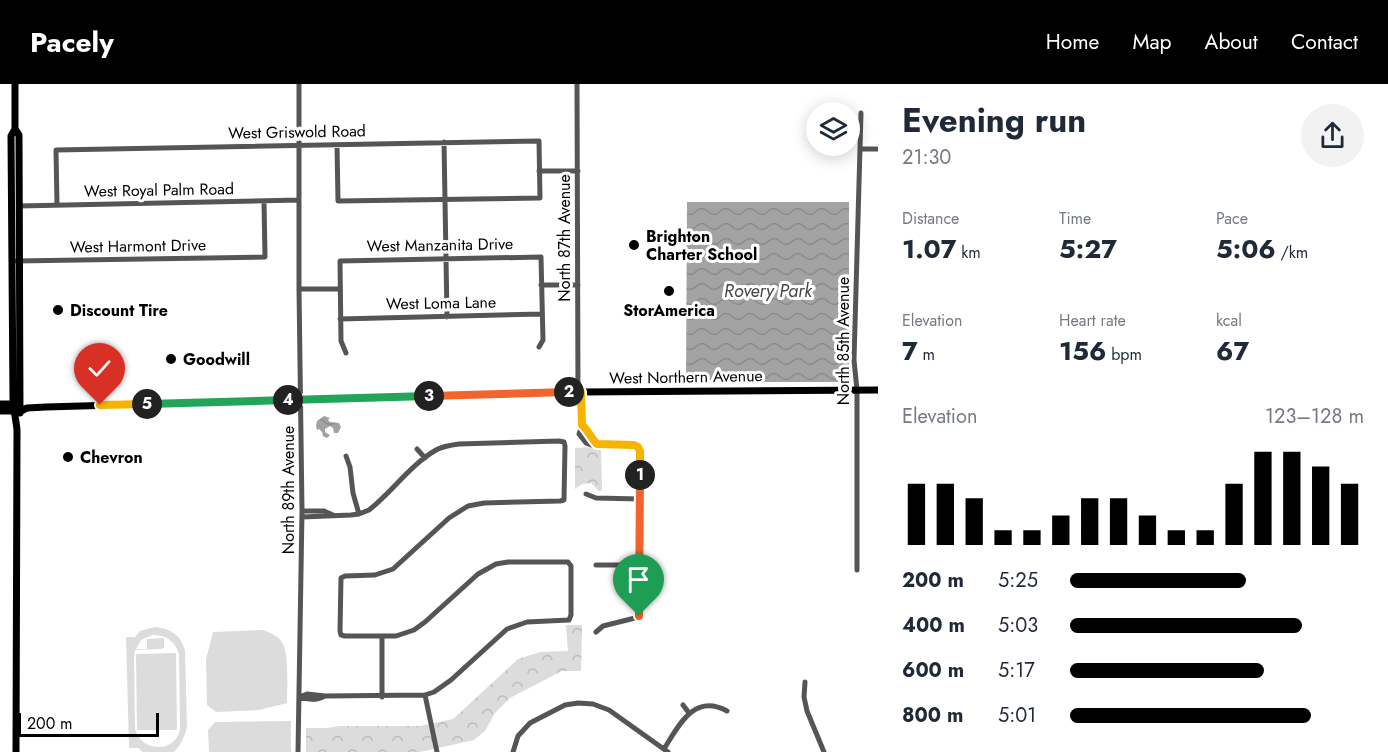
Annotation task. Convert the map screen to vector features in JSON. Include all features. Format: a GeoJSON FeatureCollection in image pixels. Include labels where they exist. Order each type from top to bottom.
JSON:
{"type":"FeatureCollection","features":[{"type":"Feature","properties":{"kind":"main road"},"geometry":{"type":"LineString","coordinates":[[15,84],[15,129],[11,136],[20,338],[19,408],[16,419],[15,752]]}},
{"type":"Feature","properties":{"kind":"main road"},"geometry":{"type":"LineString","coordinates":[[15,129],[19,135],[19,206],[12,295],[19,408]]}},
{"type":"Feature","properties":{"kind":"main road"},"geometry":{"type":"LineString","coordinates":[[12,170],[19,206]]}},
{"type":"Feature","properties":{"kind":"main road"},"geometry":{"type":"LineString","coordinates":[[12,295],[16,333],[20,338]]}},
{"type":"Feature","properties":{"kind":"main road","name":"West Northern Avenue"},"geometry":{"type":"LineString","coordinates":[[0,411],[19,408],[580,392],[878,390]]}},
{"type":"Feature","properties":{"kind":"main road","name":"West Northern Avenue"},"geometry":{"type":"LineString","coordinates":[[0,404],[19,408]]}},
{"type":"Feature","properties":{"kind":"street","name":"North 89th Avenue"},"geometry":{"type":"LineString","coordinates":[[298,84],[302,514],[298,752]]}},
{"type":"Feature","properties":{"kind":"street","name":"North 87th Avenue"},"geometry":{"type":"LineString","coordinates":[[578,84],[578,285],[582,425],[579,434],[582,439]]}},
{"type":"Feature","properties":{"kind":"street","name":"North 85th Avenue"},"geometry":{"type":"LineString","coordinates":[[860,149],[861,113]]}},
{"type":"Feature","properties":{"kind":"street","name":"West Griswold Road"},"geometry":{"type":"LineString","coordinates":[[57,205],[56,150],[539,141],[539,171]]}},
{"type":"Feature","properties":{"kind":"street"},"geometry":{"type":"LineString","coordinates":[[444,142],[447,317]]}},
{"type":"Feature","properties":{"kind":"street"},"geometry":{"type":"LineString","coordinates":[[337,145],[338,201],[540,198],[539,171],[578,171]]}},
{"type":"Feature","properties":{"kind":"street"},"geometry":{"type":"LineString","coordinates":[[860,149],[878,149]]}},
{"type":"Feature","properties":{"kind":"street","name":"North 85th Avenue"},"geometry":{"type":"LineString","coordinates":[[857,570],[857,390],[854,360],[860,156]]}},
{"type":"Feature","properties":{"kind":"street","name":"West Royal Palm Road"},"geometry":{"type":"LineString","coordinates":[[19,206],[299,200]]}},
{"type":"Feature","properties":{"kind":"street","name":"West Harmont Drive"},"geometry":{"type":"LineString","coordinates":[[16,262],[265,257],[264,201]]}},
{"type":"Feature","properties":{"kind":"street","name":"West Manzanita Drive"},"geometry":{"type":"LineString","coordinates":[[340,289],[340,261],[541,257],[541,285]]}},
{"type":"Feature","properties":{"kind":"street"},"geometry":{"type":"LineString","coordinates":[[539,347],[543,340],[541,285],[578,285]]}},
{"type":"Feature","properties":{"kind":"street"},"geometry":{"type":"LineString","coordinates":[[299,289],[340,289],[341,341],[346,353]]}},
{"type":"Feature","properties":{"kind":"street","name":"West Loma Lane"},"geometry":{"type":"LineString","coordinates":[[340,319],[543,315]]}},
{"type":"Feature","properties":{"kind":"street","name":"North 87th Avenue"},"geometry":{"type":"LineString","coordinates":[[582,425],[597,444]]}},
{"type":"Feature","properties":{"kind":"street"},"geometry":{"type":"LineString","coordinates":[[588,435],[582,439],[586,443],[634,445],[640,451],[639,616],[603,626],[596,632]]}},
{"type":"Feature","properties":{"kind":"street"},"geometry":{"type":"LineString","coordinates":[[299,697],[307,694],[425,696],[452,680],[507,629],[527,622],[565,622],[569,620],[571,615],[571,566],[568,562],[508,562],[496,564],[478,574],[414,630],[396,636],[341,635],[340,631],[341,578],[375,575],[393,569],[449,518],[468,506],[483,503],[564,500],[566,446],[564,442],[447,446],[424,458],[369,510],[358,514],[333,515],[324,511],[302,514]]}},
{"type":"Feature","properties":{"kind":"street"},"geometry":{"type":"LineString","coordinates":[[417,449],[424,458]]}},
{"type":"Feature","properties":{"kind":"street"},"geometry":{"type":"LineString","coordinates":[[346,456],[358,514]]}},
{"type":"Feature","properties":{"kind":"street"},"geometry":{"type":"LineString","coordinates":[[586,494],[596,498],[640,499]]}},
{"type":"Feature","properties":{"kind":"street"},"geometry":{"type":"LineString","coordinates":[[596,566],[640,566]]}},
{"type":"Feature","properties":{"kind":"street"},"geometry":{"type":"LineString","coordinates":[[382,636],[382,697]]}},
{"type":"Feature","properties":{"kind":"street"},"geometry":{"type":"LineString","coordinates":[[805,682],[804,697],[807,711],[824,752]]}},
{"type":"Feature","properties":{"kind":"street"},"geometry":{"type":"LineString","coordinates":[[425,696],[436,752]]}},
{"type":"Feature","properties":{"kind":"street"},"geometry":{"type":"LineString","coordinates":[[513,752],[513,746],[525,727],[536,719],[570,704],[586,703],[601,706],[666,750],[680,723],[689,713],[699,707],[709,705],[717,705],[727,711]]}},
{"type":"Feature","properties":{"kind":"street"},"geometry":{"type":"LineString","coordinates":[[609,710],[612,704]]}},
{"type":"Feature","properties":{"kind":"street"},"geometry":{"type":"LineString","coordinates":[[683,705],[689,713]]}},
{"type":"Feature","properties":{"kind":"green space"},"geometry":{"type":"Polygon","coordinates":[[[575,448],[601,449],[602,489],[600,492],[591,483],[582,484],[575,489],[575,448]]]}},
{"type":"Feature","properties":{"kind":"green space"},"geometry":{"type":"Polygon","coordinates":[[[566,625],[582,625],[581,671],[562,671],[510,698],[495,713],[485,731],[474,740],[420,752],[306,752],[306,728],[420,726],[453,719],[518,659],[540,652],[568,651],[566,625]]]}},
{"type":"Feature","properties":{"kind":"green space"},"geometry":{"type":"Polygon","coordinates":[[[155,627],[166,629],[178,637],[185,651],[187,726],[174,752],[143,752],[138,748],[129,748],[126,637],[134,638],[140,631],[155,627]],[[153,635],[141,640],[136,649],[147,649],[147,639],[164,638],[164,648],[135,650],[135,729],[141,740],[160,747],[172,742],[180,730],[179,654],[172,642],[162,636],[153,635]]]}},
{"type":"Feature","properties":{"kind":"green space"},"geometry":{"type":"Polygon","coordinates":[[[263,630],[279,639],[285,649],[287,703],[259,710],[216,712],[207,705],[206,659],[213,632],[263,630]]]}},
{"type":"Feature","properties":{"kind":"green space"},"geometry":{"type":"Polygon","coordinates":[[[176,653],[177,729],[137,730],[136,654],[176,653]]]}},
{"type":"Feature","properties":{"kind":"green space"},"geometry":{"type":"Polygon","coordinates":[[[291,721],[291,752],[209,752],[208,730],[215,722],[291,721]]]}},
{"type":"Feature","properties":{"kind":"water","name":"Rovery Park"},"geometry":{"type":"Polygon","coordinates":[[[687,202],[849,202],[849,382],[686,380],[687,202]]]}},
{"type":"Feature","properties":{"kind":"water"},"geometry":{"type":"Polygon","coordinates":[[[324,416],[330,418],[328,420],[330,422],[339,423],[341,427],[338,433],[334,433],[330,426],[325,429],[325,432],[330,435],[327,438],[319,429],[317,430],[316,426],[317,421],[324,416]]]}},
{"type":"Feature","properties":{"kind":"place","name":"Brighton Charter School"},"geometry":{"type":"Point","coordinates":[634,245]}},
{"type":"Feature","properties":{"kind":"place","name":"StorAmerica"},"geometry":{"type":"Point","coordinates":[669,291]}},
{"type":"Feature","properties":{"kind":"place","name":"Discount Tire"},"geometry":{"type":"Point","coordinates":[58,310]}},
{"type":"Feature","properties":{"kind":"place","name":"Goodwill"},"geometry":{"type":"Point","coordinates":[171,359]}},
{"type":"Feature","properties":{"kind":"place","name":"Chevron"},"geometry":{"type":"Point","coordinates":[68,457]}},
{"type":"Feature","properties":{"kind":"route"},"geometry":{"type":"LineString","coordinates":[[100,405],[581,392],[582,425],[597,444],[634,445],[640,451],[639,616]]}}]}
